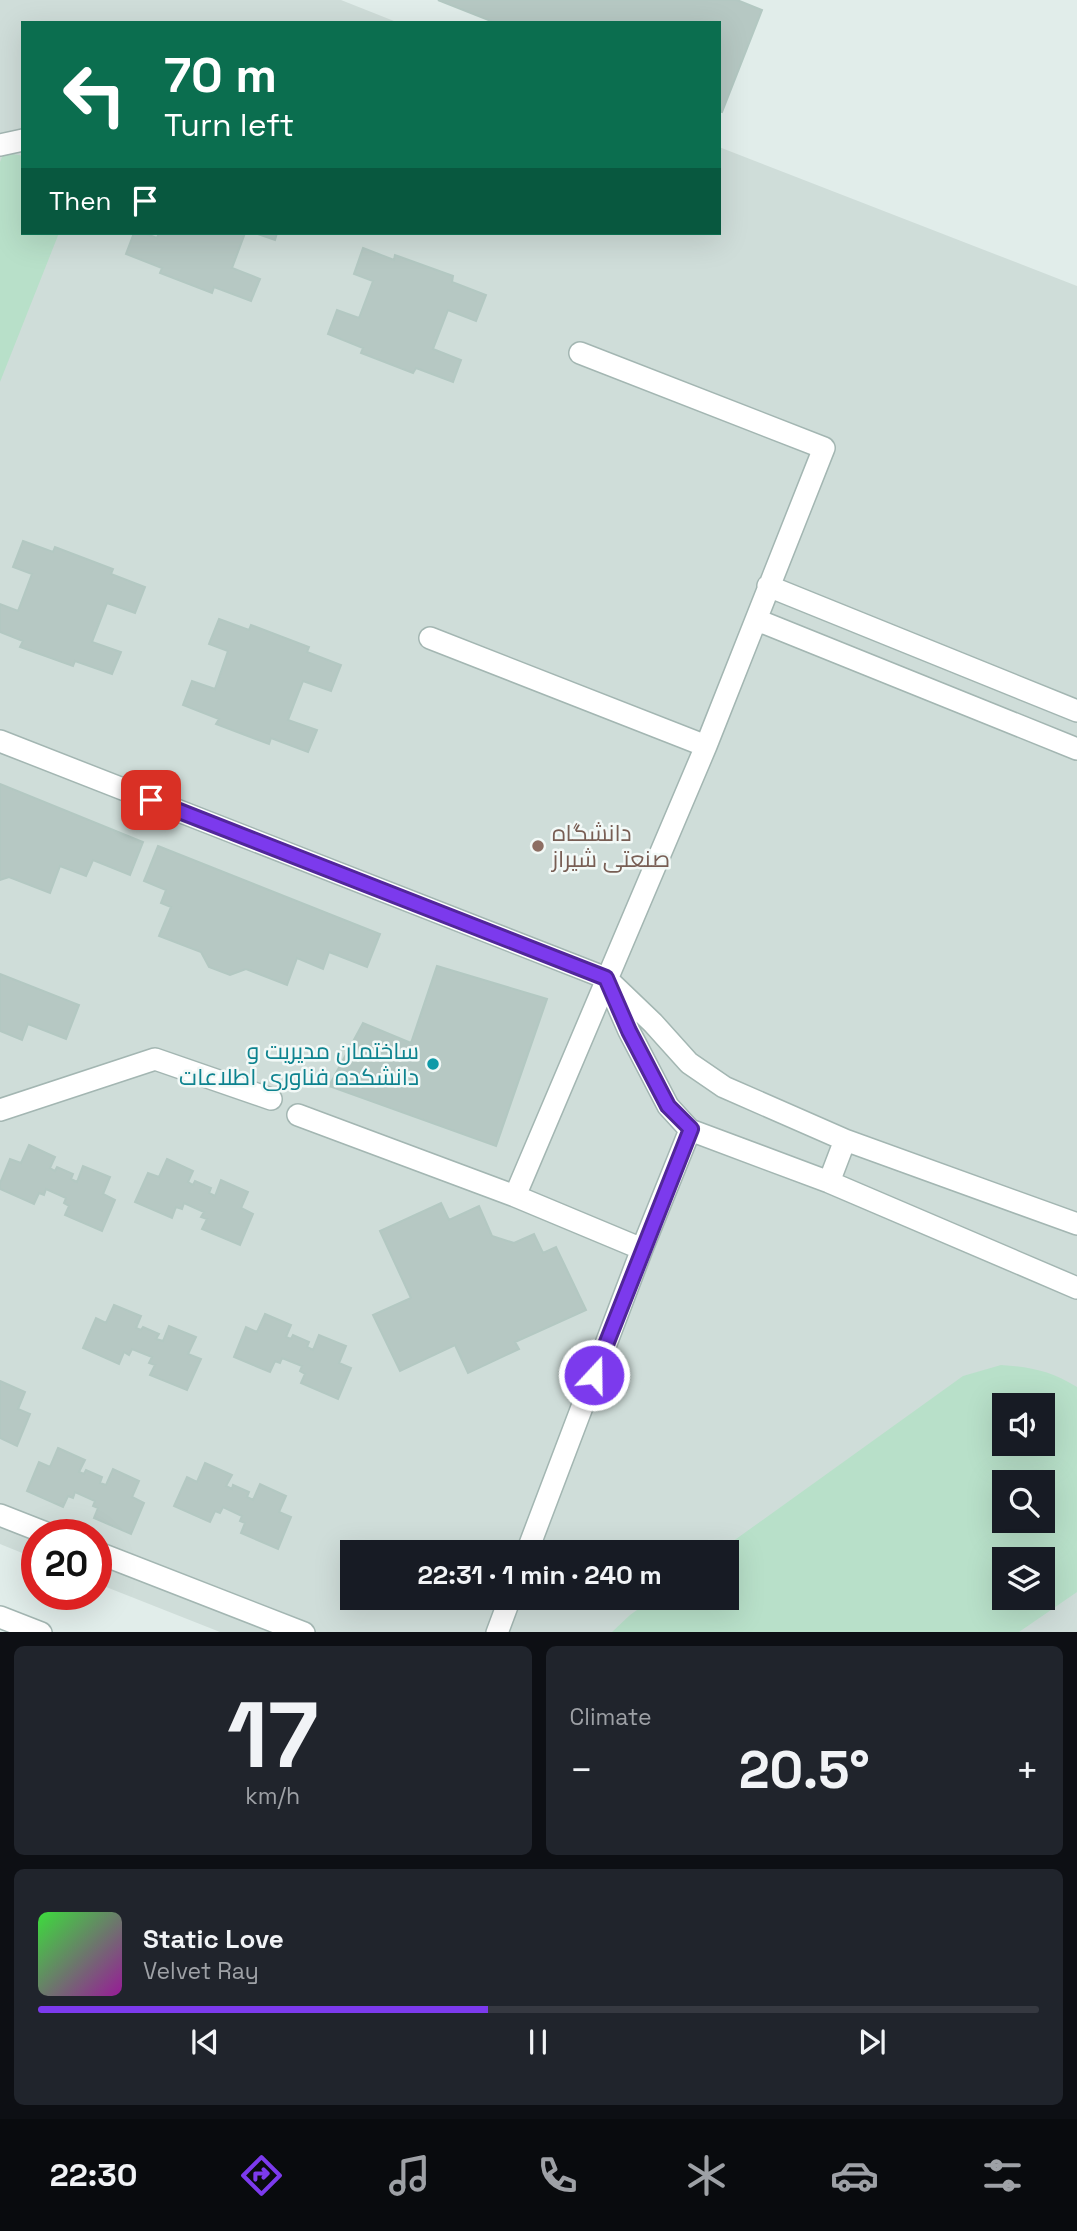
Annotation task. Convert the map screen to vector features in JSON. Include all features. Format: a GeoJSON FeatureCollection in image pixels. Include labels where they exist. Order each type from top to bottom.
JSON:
{"type":"FeatureCollection","features":[{"type":"Feature","properties":{"kind":"street"},"geometry":{"type":"LineString","coordinates":[[0,145],[21,140]]}},
{"type":"Feature","properties":{"kind":"street"},"geometry":{"type":"LineString","coordinates":[[515,1196],[706,746],[824,448],[580,353]]}},
{"type":"Feature","properties":{"kind":"street"},"geometry":{"type":"LineString","coordinates":[[768,586],[1077,710]]}},
{"type":"Feature","properties":{"kind":"street"},"geometry":{"type":"LineString","coordinates":[[757,620],[1077,749]]}},
{"type":"Feature","properties":{"kind":"street"},"geometry":{"type":"LineString","coordinates":[[430,638],[706,746]]}},
{"type":"Feature","properties":{"kind":"street"},"geometry":{"type":"LineString","coordinates":[[0,741],[606,978],[653,1023],[689,1063],[724,1087],[845,1140],[1077,1224]]}},
{"type":"Feature","properties":{"kind":"street"},"geometry":{"type":"LineString","coordinates":[[606,978],[629,1031],[668,1106],[691,1129],[829,1182],[1077,1288]]}},
{"type":"Feature","properties":{"kind":"street"},"geometry":{"type":"LineString","coordinates":[[0,1111],[155,1059],[271,1099]]}},
{"type":"Feature","properties":{"kind":"street"},"geometry":{"type":"LineString","coordinates":[[298,1115],[515,1196],[642,1249]]}},
{"type":"Feature","properties":{"kind":"street"},"geometry":{"type":"LineString","coordinates":[[532,1540],[642,1249],[691,1129]]}},
{"type":"Feature","properties":{"kind":"street"},"geometry":{"type":"LineString","coordinates":[[829,1182],[845,1140]]}},
{"type":"Feature","properties":{"kind":"street"},"geometry":{"type":"LineString","coordinates":[[0,1515],[21,1523]]}},
{"type":"Feature","properties":{"kind":"street"},"geometry":{"type":"LineString","coordinates":[[112,1558],[301,1632]]}},
{"type":"Feature","properties":{"kind":"street"},"geometry":{"type":"LineString","coordinates":[[497,1632],[506,1610]]}},
{"type":"Feature","properties":{"kind":"street"},"geometry":{"type":"LineString","coordinates":[[0,1617],[38,1632]]}},
{"type":"Feature","properties":{"kind":"shaded area","name":"دانشگاه صنعتی شیراز"},"geometry":{"type":"Polygon","coordinates":[[[0,0],[341,0],[394,21],[21,21],[21,235],[721,235],[721,148],[1077,286],[1077,1632],[220,1632],[112,1589],[112,1519],[21,1519],[21,1553],[0,1544],[0,0]]]}},
{"type":"Feature","properties":{"kind":"green space"},"geometry":{"type":"Polygon","coordinates":[[[4,152],[21,156],[21,235],[58,235],[0,382],[0,162],[4,152]]]}},
{"type":"Feature","properties":{"kind":"green space"},"geometry":{"type":"Polygon","coordinates":[[[1001,1365],[1012,1366],[1049,1374],[1077,1387],[1077,1592],[1055,1607],[1055,1547],[992,1547],[992,1610],[1051,1610],[1019,1632],[612,1632],[637,1610],[739,1610],[739,1540],[735,1540],[963,1376],[1001,1365]]]}},
{"type":"Feature","properties":{"kind":"building"},"geometry":{"type":"Polygon","coordinates":[[[438,0],[737,0],[762,10],[722,112],[721,21],[491,21],[438,0]]]}},
{"type":"Feature","properties":{"kind":"building"},"geometry":{"type":"Polygon","coordinates":[[[133,235],[157,238],[158,235],[244,235],[232,268],[260,279],[251,301],[214,287],[212,293],[160,273],[162,268],[126,254],[133,235]]]}},
{"type":"Feature","properties":{"kind":"building"},"geometry":{"type":"Polygon","coordinates":[[[261,235],[276,235],[275,240],[261,235]]]}},
{"type":"Feature","properties":{"kind":"building"},"geometry":{"type":"Polygon","coordinates":[[[363,248],[394,260],[395,255],[453,276],[452,282],[486,295],[476,321],[448,310],[433,349],[461,360],[453,382],[416,368],[413,373],[361,353],[363,348],[328,334],[337,310],[359,318],[373,281],[354,274],[363,248]]]}},
{"type":"Feature","properties":{"kind":"building"},"geometry":{"type":"Polygon","coordinates":[[[23,541],[53,552],[55,547],[113,569],[111,574],[145,587],[135,613],[107,603],[92,642],[121,652],[112,674],[75,661],[73,666],[20,647],[23,641],[0,632],[0,604],[18,611],[32,574],[13,567],[23,541]]]}},
{"type":"Feature","properties":{"kind":"building"},"geometry":{"type":"Polygon","coordinates":[[[219,619],[249,630],[251,625],[309,647],[307,652],[341,665],[331,691],[303,681],[288,720],[317,730],[308,752],[271,738],[269,744],[216,724],[219,719],[183,705],[192,681],[215,689],[228,651],[209,644],[219,619]]]}},
{"type":"Feature","properties":{"kind":"building"},"geometry":{"type":"Polygon","coordinates":[[[0,784],[143,842],[130,875],[93,860],[86,876],[60,866],[50,893],[9,877],[0,880],[0,784]]]}},
{"type":"Feature","properties":{"kind":"building"},"geometry":{"type":"Polygon","coordinates":[[[158,846],[380,934],[367,967],[329,952],[323,969],[297,958],[287,985],[246,969],[230,975],[209,967],[201,952],[159,936],[171,907],[161,903],[166,890],[144,881],[158,846]]]}},
{"type":"Feature","properties":{"kind":"building","name":"ساختمان مدیریت و دانشکده فناوری اطلاعات"},"geometry":{"type":"Polygon","coordinates":[[[437,966],[547,999],[496,1146],[329,1086],[363,1023],[411,1043],[437,966]]]}},
{"type":"Feature","properties":{"kind":"building"},"geometry":{"type":"Polygon","coordinates":[[[0,974],[79,1005],[66,1039],[28,1024],[22,1040],[0,1031],[0,974]]]}},
{"type":"Feature","properties":{"kind":"building"},"geometry":{"type":"Polygon","coordinates":[[[29,1145],[55,1157],[50,1168],[55,1171],[57,1167],[73,1174],[71,1179],[77,1182],[83,1166],[110,1177],[103,1194],[115,1200],[102,1231],[65,1215],[69,1206],[64,1203],[66,1198],[46,1189],[44,1195],[39,1193],[34,1204],[0,1189],[10,1159],[21,1163],[29,1145]]]}},
{"type":"Feature","properties":{"kind":"building"},"geometry":{"type":"Polygon","coordinates":[[[167,1159],[193,1171],[188,1182],[193,1185],[195,1181],[211,1188],[209,1193],[215,1196],[221,1180],[248,1192],[241,1208],[253,1214],[240,1245],[202,1229],[207,1219],[201,1217],[204,1212],[184,1203],[182,1209],[176,1207],[172,1218],[135,1202],[148,1173],[159,1177],[167,1159]]]}},
{"type":"Feature","properties":{"kind":"building"},"geometry":{"type":"Polygon","coordinates":[[[441,1203],[449,1220],[479,1206],[492,1236],[514,1243],[534,1234],[543,1253],[556,1247],[586,1310],[515,1342],[519,1349],[468,1373],[455,1345],[400,1371],[373,1315],[411,1298],[380,1231],[441,1203]]]}},
{"type":"Feature","properties":{"kind":"building"},"geometry":{"type":"Polygon","coordinates":[[[114,1305],[141,1316],[136,1328],[141,1330],[143,1327],[159,1334],[156,1339],[163,1341],[169,1326],[196,1337],[188,1354],[201,1359],[187,1390],[150,1375],[155,1365],[149,1363],[152,1357],[132,1349],[129,1355],[124,1352],[119,1364],[83,1348],[96,1318],[106,1323],[114,1305]]]}},
{"type":"Feature","properties":{"kind":"building"},"geometry":{"type":"Polygon","coordinates":[[[265,1314],[291,1325],[286,1337],[291,1339],[293,1335],[309,1342],[307,1347],[313,1350],[319,1335],[346,1346],[339,1363],[351,1368],[338,1399],[301,1383],[305,1374],[300,1371],[302,1366],[282,1358],[280,1363],[275,1361],[270,1372],[234,1357],[246,1327],[257,1332],[265,1314]]]}},
{"type":"Feature","properties":{"kind":"building"},"geometry":{"type":"Polygon","coordinates":[[[0,1381],[25,1392],[18,1409],[30,1414],[17,1446],[0,1438],[0,1381]]]}},
{"type":"Feature","properties":{"kind":"building"},"geometry":{"type":"Polygon","coordinates":[[[58,1448],[85,1460],[79,1472],[84,1474],[86,1470],[102,1477],[100,1483],[106,1485],[113,1469],[139,1481],[132,1497],[144,1503],[131,1534],[112,1526],[112,1519],[94,1518],[98,1508],[93,1506],[95,1501],[75,1492],[73,1498],[68,1496],[63,1507],[27,1491],[39,1462],[50,1467],[58,1448]]]}},
{"type":"Feature","properties":{"kind":"building"},"geometry":{"type":"Polygon","coordinates":[[[205,1463],[232,1475],[226,1486],[232,1489],[233,1485],[249,1492],[247,1497],[253,1500],[260,1484],[286,1496],[279,1512],[291,1517],[278,1549],[241,1533],[245,1523],[240,1521],[242,1516],[223,1507],[220,1513],[215,1511],[210,1522],[174,1506],[187,1477],[197,1482],[205,1463]]]}},
{"type":"Feature","properties":{"kind":"place","name":"دانشگاه صنعتی شیراز"},"geometry":{"type":"Point","coordinates":[538,846]}},
{"type":"Feature","properties":{"kind":"place","name":"ساختمان مدیریت و دانشکده فناوری اطلاعات"},"geometry":{"type":"Point","coordinates":[433,1064]}},
{"type":"Feature","properties":{"kind":"route"},"geometry":{"type":"LineString","coordinates":[[151,800],[606,978],[629,1031],[668,1106],[691,1129],[594,1375]]}}]}
